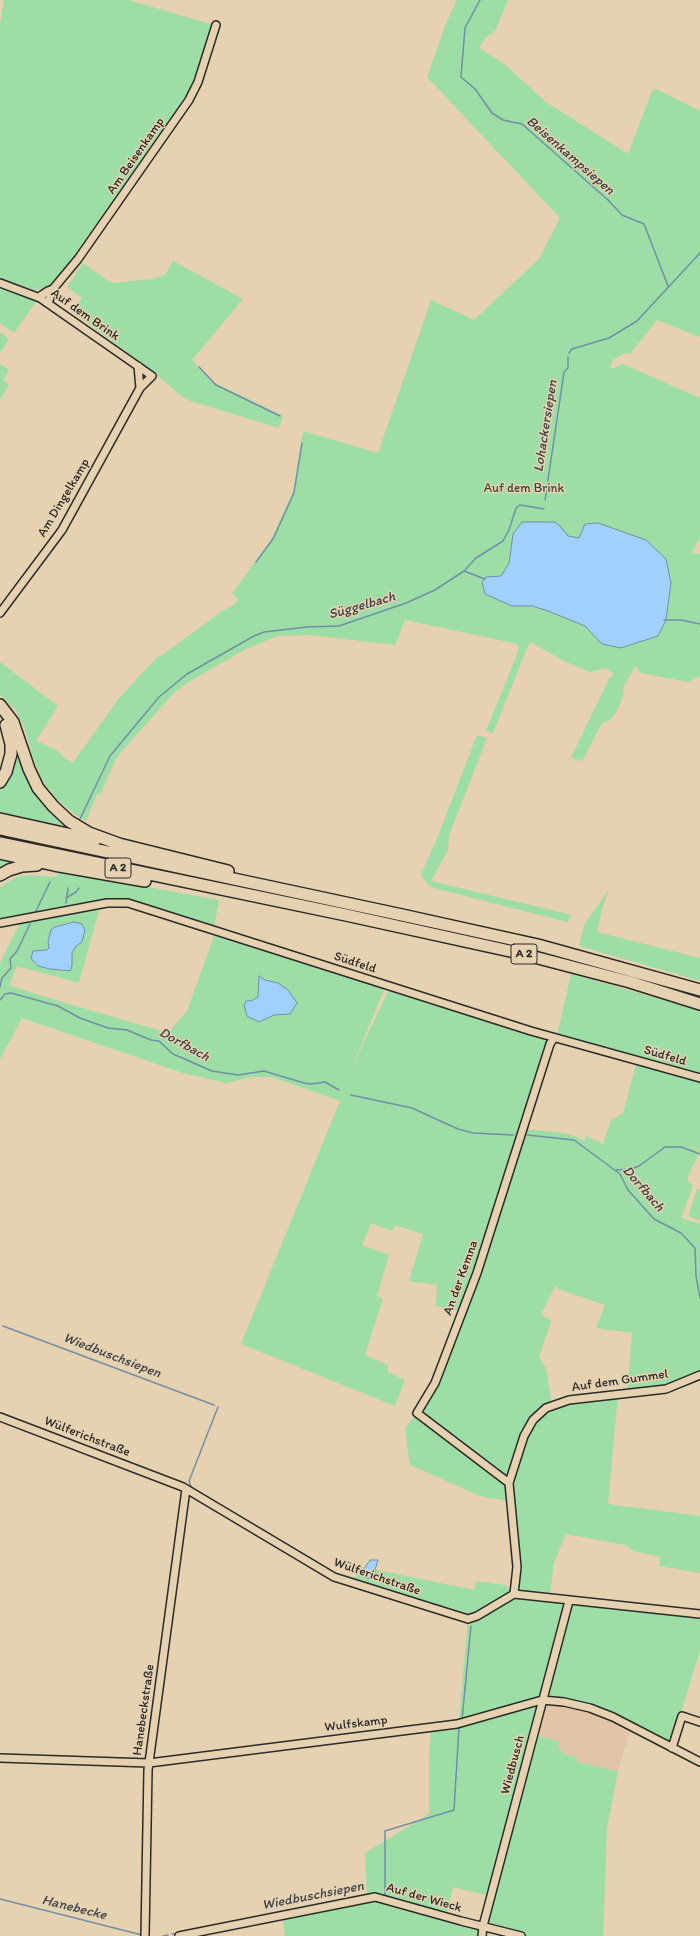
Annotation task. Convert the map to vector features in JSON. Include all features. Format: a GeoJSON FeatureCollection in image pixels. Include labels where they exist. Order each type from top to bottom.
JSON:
{"type":"FeatureCollection","features":[{"type":"Feature","properties":{"kind":"highway"},"geometry":{"type":"LineString","coordinates":[[0,705],[12,722],[29,769],[46,798],[62,814],[79,827],[119,844]]}},
{"type":"Feature","properties":{"kind":"highway"},"geometry":{"type":"LineString","coordinates":[[0,717],[9,733],[12,744],[10,762],[0,782]]}},
{"type":"Feature","properties":{"kind":"highway"},"geometry":{"type":"LineString","coordinates":[[0,819],[205,864],[253,878],[274,887]]}},
{"type":"Feature","properties":{"kind":"highway","name":"A 2"},"geometry":{"type":"LineString","coordinates":[[0,830],[274,887],[538,945],[700,990]]}},
{"type":"Feature","properties":{"kind":"highway","name":"A 2"},"geometry":{"type":"LineString","coordinates":[[0,843],[346,915],[549,960],[630,982],[700,1004]]}},
{"type":"Feature","properties":{"kind":"highway"},"geometry":{"type":"LineString","coordinates":[[0,853],[54,865],[216,894],[236,893]]}},
{"type":"Feature","properties":{"kind":"highway"},"geometry":{"type":"LineString","coordinates":[[0,875],[9,870],[22,866],[54,865]]}},
{"type":"Feature","properties":{"kind":"street","name":"Am Beisenkamp"},"geometry":{"type":"LineString","coordinates":[[48,303],[53,289],[78,259],[189,100],[198,82],[216,25]]}},
{"type":"Feature","properties":{"kind":"street","name":"Auf dem Brink"},"geometry":{"type":"LineString","coordinates":[[0,283],[39,297],[152,376]]}},
{"type":"Feature","properties":{"kind":"street","name":"Am Beisenkamp"},"geometry":{"type":"LineString","coordinates":[[39,297],[53,289]]}},
{"type":"Feature","properties":{"kind":"street"},"geometry":{"type":"LineString","coordinates":[[138,366],[140,388]]}},
{"type":"Feature","properties":{"kind":"street","name":"Am Dingelkamp"},"geometry":{"type":"LineString","coordinates":[[0,614],[62,530],[140,388],[152,376]]}},
{"type":"Feature","properties":{"kind":"street","name":"Südfeld"},"geometry":{"type":"LineString","coordinates":[[0,923],[107,903],[128,903],[554,1038],[700,1078]]}},
{"type":"Feature","properties":{"kind":"street","name":"An der Kemna"},"geometry":{"type":"LineString","coordinates":[[510,1483],[417,1413],[435,1383],[477,1273],[550,1044],[554,1038]]}},
{"type":"Feature","properties":{"kind":"street","name":"Auf dem Gummel"},"geometry":{"type":"LineString","coordinates":[[514,1594],[517,1567],[510,1483],[527,1431],[533,1420],[546,1408],[557,1403],[576,1398],[666,1389],[700,1375]]}},
{"type":"Feature","properties":{"kind":"street","name":"Wülferichstraße"},"geometry":{"type":"LineString","coordinates":[[0,1417],[186,1489],[327,1573],[350,1583],[468,1619],[477,1616],[514,1594]]}},
{"type":"Feature","properties":{"kind":"street","name":"Hanebeckstraße"},"geometry":{"type":"LineString","coordinates":[[145,1936],[149,1763],[186,1489]]}},
{"type":"Feature","properties":{"kind":"street"},"geometry":{"type":"LineString","coordinates":[[514,1594],[700,1614]]}},
{"type":"Feature","properties":{"kind":"street","name":"Wiedbusch"},"geometry":{"type":"LineString","coordinates":[[482,1936],[483,1926],[569,1601]]}},
{"type":"Feature","properties":{"kind":"street","name":"Wulfskamp"},"geometry":{"type":"LineString","coordinates":[[0,1758],[149,1763],[457,1724],[542,1700],[590,1708],[613,1717],[700,1762]]}},
{"type":"Feature","properties":{"kind":"street"},"geometry":{"type":"LineString","coordinates":[[672,1748],[682,1716],[700,1722]]}},
{"type":"Feature","properties":{"kind":"street","name":"Auf der Wieck"},"geometry":{"type":"LineString","coordinates":[[179,1936],[375,1897],[461,1922],[521,1936]]}},
{"type":"Feature","properties":{"kind":"shaded area"},"geometry":{"type":"Polygon","coordinates":[[[547,1702],[590,1710],[631,1727],[618,1771],[577,1762],[576,1757],[564,1754],[558,1746],[559,1741],[533,1735],[543,1705],[547,1702]]]}},
{"type":"Feature","properties":{"kind":"green space"},"geometry":{"type":"Polygon","coordinates":[[[4,0],[128,0],[211,24],[206,47],[194,83],[181,105],[69,264],[49,286],[35,290],[0,278],[0,25],[4,0]]]}},
{"type":"Feature","properties":{"kind":"green space","name":"Auf dem Brink"},"geometry":{"type":"Polygon","coordinates":[[[457,0],[508,0],[495,31],[485,38],[479,48],[503,63],[546,102],[628,154],[652,91],[656,89],[700,111],[700,337],[657,320],[630,354],[624,353],[613,360],[610,366],[612,369],[623,364],[700,398],[700,537],[692,553],[700,554],[700,676],[688,682],[641,673],[635,666],[624,686],[623,696],[617,711],[610,720],[602,723],[582,761],[571,758],[609,679],[614,674],[606,668],[590,672],[564,661],[531,642],[527,648],[493,733],[486,731],[518,652],[518,644],[405,620],[395,645],[310,635],[277,636],[244,650],[187,683],[172,695],[116,759],[100,795],[97,794],[86,821],[73,813],[56,798],[42,780],[33,758],[25,729],[15,709],[0,695],[0,662],[58,706],[36,741],[55,749],[72,764],[120,697],[159,655],[161,656],[225,609],[232,606],[239,599],[232,594],[272,538],[293,491],[303,431],[378,453],[431,300],[474,320],[539,259],[560,218],[427,77],[445,26],[457,0]]]}},
{"type":"Feature","properties":{"kind":"green space"},"geometry":{"type":"Polygon","coordinates":[[[173,261],[243,299],[192,360],[211,381],[283,416],[279,428],[191,401],[180,395],[150,369],[72,312],[82,298],[67,287],[83,263],[111,283],[152,279],[165,275],[173,261]]]}},
{"type":"Feature","properties":{"kind":"green space"},"geometry":{"type":"Polygon","coordinates":[[[0,287],[36,302],[14,333],[0,323],[0,287]]]}},
{"type":"Feature","properties":{"kind":"green space"},"geometry":{"type":"Polygon","coordinates":[[[0,332],[9,339],[0,353],[0,332]]]}},
{"type":"Feature","properties":{"kind":"green space"},"geometry":{"type":"Polygon","coordinates":[[[0,364],[9,370],[3,380],[9,385],[0,400],[0,364]]]}},
{"type":"Feature","properties":{"kind":"green space"},"geometry":{"type":"Polygon","coordinates":[[[2,712],[27,773],[84,833],[0,814],[0,787],[14,753],[2,712]]]}},
{"type":"Feature","properties":{"kind":"green space"},"geometry":{"type":"Polygon","coordinates":[[[477,735],[487,738],[449,835],[448,850],[431,881],[572,915],[567,922],[430,887],[421,875],[438,836],[477,735]]]}},
{"type":"Feature","properties":{"kind":"green space"},"geometry":{"type":"Polygon","coordinates":[[[0,857],[22,863],[0,872],[0,857]]]}},
{"type":"Feature","properties":{"kind":"green space"},"geometry":{"type":"Polygon","coordinates":[[[59,871],[219,900],[214,928],[128,901],[101,903],[79,983],[17,966],[9,985],[168,1033],[187,1011],[215,933],[385,987],[351,1070],[389,989],[556,1041],[551,1048],[524,1129],[563,1133],[575,1136],[584,1141],[586,1136],[603,1144],[611,1120],[623,1113],[637,1061],[700,1081],[700,1150],[679,1142],[700,1151],[687,1179],[693,1186],[681,1218],[700,1224],[700,1375],[686,1382],[627,1394],[632,1333],[596,1328],[605,1305],[558,1289],[556,1285],[541,1314],[551,1321],[539,1357],[546,1368],[552,1405],[618,1394],[608,1504],[700,1516],[700,1573],[659,1566],[660,1557],[634,1551],[625,1545],[566,1534],[554,1562],[549,1601],[700,1619],[700,1650],[671,1746],[613,1716],[542,1696],[533,1735],[559,1741],[558,1746],[564,1754],[576,1757],[577,1762],[618,1771],[607,1829],[603,1936],[521,1936],[483,1926],[482,1936],[285,1936],[282,1915],[367,1898],[365,1853],[429,1814],[429,1757],[431,1729],[459,1721],[468,1619],[350,1583],[363,1567],[474,1590],[476,1581],[505,1585],[514,1593],[517,1567],[510,1501],[483,1497],[410,1465],[405,1428],[417,1413],[435,1383],[462,1311],[436,1306],[437,1285],[409,1281],[423,1234],[395,1225],[392,1231],[371,1223],[362,1245],[389,1255],[377,1296],[383,1298],[365,1355],[388,1365],[388,1372],[405,1380],[395,1406],[241,1344],[340,1101],[272,1077],[251,1077],[226,1083],[183,1073],[22,1018],[0,1059],[0,963],[21,921],[0,922],[0,887],[16,877],[31,875],[56,877],[59,871]],[[74,922],[55,927],[51,930],[48,941],[49,948],[47,950],[33,951],[31,954],[38,966],[64,972],[72,966],[72,953],[76,946],[82,942],[74,922]],[[259,977],[258,997],[251,1001],[247,1000],[259,1022],[274,1015],[290,1014],[288,990],[278,983],[259,977]],[[453,1887],[446,1917],[483,1926],[490,1896],[453,1887]]]}},
{"type":"Feature","properties":{"kind":"green space"},"geometry":{"type":"Polygon","coordinates":[[[609,889],[603,905],[597,932],[700,958],[700,981],[579,946],[584,925],[609,889]]]}},
{"type":"Feature","properties":{"kind":"green space"},"geometry":{"type":"Polygon","coordinates":[[[571,974],[700,1010],[700,1076],[557,1036],[571,974]]]}},
{"type":"Feature","properties":{"kind":"green space"},"geometry":{"type":"Polygon","coordinates":[[[697,1189],[700,1189],[700,1220],[690,1217],[689,1213],[697,1189]]]}},
{"type":"Feature","properties":{"kind":"water"},"geometry":{"type":"Polygon","coordinates":[[[522,522],[555,522],[568,536],[579,538],[585,524],[598,523],[646,540],[666,559],[671,583],[666,620],[658,636],[621,648],[602,644],[585,626],[532,606],[512,606],[485,594],[482,582],[486,577],[501,576],[509,563],[513,534],[522,522]]]}},
{"type":"Feature","properties":{"kind":"water"},"geometry":{"type":"Polygon","coordinates":[[[74,922],[82,924],[85,930],[82,942],[76,946],[72,953],[72,966],[70,971],[38,966],[31,958],[33,951],[47,950],[49,948],[48,941],[51,930],[55,927],[74,922]]]}},
{"type":"Feature","properties":{"kind":"water"},"geometry":{"type":"Polygon","coordinates":[[[259,976],[265,980],[278,983],[288,990],[297,1003],[290,1014],[274,1015],[259,1022],[247,1016],[244,1005],[247,1000],[251,1001],[258,997],[259,976]]]}},
{"type":"Feature","properties":{"kind":"water"},"geometry":{"type":"Polygon","coordinates":[[[370,1560],[378,1560],[375,1570],[377,1577],[373,1579],[366,1578],[362,1575],[362,1572],[370,1560]]]}},
{"type":"Feature","properties":{"kind":"waterway","name":"Beisenkampsiepen"},"geometry":{"type":"LineString","coordinates":[[480,0],[465,28],[461,77],[475,89],[492,113],[503,120],[522,124],[608,200],[622,215],[644,224],[668,286]]}},
{"type":"Feature","properties":{"kind":"waterway","name":"Lohackersiepen"},"geometry":{"type":"LineString","coordinates":[[569,353],[572,349],[609,338],[637,321],[700,253]]}},
{"type":"Feature","properties":{"kind":"waterway","name":"Lohackersiepen"},"geometry":{"type":"LineString","coordinates":[[545,500],[564,372],[568,368],[568,357]]}},
{"type":"Feature","properties":{"kind":"waterway"},"geometry":{"type":"LineString","coordinates":[[199,367],[216,385],[280,416]]}},
{"type":"Feature","properties":{"kind":"waterway"},"geometry":{"type":"LineString","coordinates":[[256,562],[273,539],[294,493],[302,443]]}},
{"type":"Feature","properties":{"kind":"waterway","name":"Lohackersiepen"},"geometry":{"type":"LineString","coordinates":[[464,571],[476,558],[503,541],[509,530],[516,508],[520,505],[544,509]]}},
{"type":"Feature","properties":{"kind":"waterway","name":"Süggelbach"},"geometry":{"type":"LineString","coordinates":[[79,821],[110,756],[159,697],[187,674],[254,636],[264,632],[307,627],[339,626],[406,603],[435,590],[464,571],[485,579]]}},
{"type":"Feature","properties":{"kind":"waterway","name":"Süggelbach"},"geometry":{"type":"LineString","coordinates":[[664,620],[681,620],[700,624]]}},
{"type":"Feature","properties":{"kind":"waterway","name":"Süggelbach"},"geometry":{"type":"LineString","coordinates":[[35,913],[50,882]]}},
{"type":"Feature","properties":{"kind":"waterway"},"geometry":{"type":"LineString","coordinates":[[66,903],[68,888]]}},
{"type":"Feature","properties":{"kind":"waterway"},"geometry":{"type":"LineString","coordinates":[[66,898],[76,892],[79,888]]}},
{"type":"Feature","properties":{"kind":"waterway","name":"Süggelbach"},"geometry":{"type":"LineString","coordinates":[[0,987],[2,978],[11,968],[10,959],[17,951],[30,924]]}},
{"type":"Feature","properties":{"kind":"waterway","name":"Dorfbach"},"geometry":{"type":"LineString","coordinates":[[0,1000],[5,994],[11,993],[58,1006],[80,1018],[108,1028],[127,1030],[151,1040],[159,1041],[173,1054],[212,1071],[238,1075],[264,1071],[304,1083],[311,1084],[325,1082],[339,1090]]}},
{"type":"Feature","properties":{"kind":"waterway","name":"Dorfbach"},"geometry":{"type":"LineString","coordinates":[[351,1095],[412,1108],[458,1129],[473,1133],[513,1135]]}},
{"type":"Feature","properties":{"kind":"waterway","name":"Dorfbach"},"geometry":{"type":"LineString","coordinates":[[527,1135],[574,1140],[620,1174],[628,1190],[654,1219],[681,1233],[695,1248],[696,1276],[700,1298]]}},
{"type":"Feature","properties":{"kind":"waterway"},"geometry":{"type":"LineString","coordinates":[[616,1170],[631,1169],[639,1166],[665,1147],[681,1147],[700,1154]]}},
{"type":"Feature","properties":{"kind":"waterway","name":"Wiedbuschsiepen"},"geometry":{"type":"LineString","coordinates":[[3,1326],[214,1405]]}},
{"type":"Feature","properties":{"kind":"waterway","name":"Wiedbuschsiepen"},"geometry":{"type":"LineString","coordinates":[[192,1489],[189,1481],[218,1407]]}},
{"type":"Feature","properties":{"kind":"waterway","name":"Wiedbuschsiepen"},"geometry":{"type":"LineString","coordinates":[[234,1513],[338,1575]]}},
{"type":"Feature","properties":{"kind":"waterway","name":"Wiedbuschsiepen"},"geometry":{"type":"LineString","coordinates":[[462,1720],[471,1626]]}},
{"type":"Feature","properties":{"kind":"waterway","name":"Wiedbuschsiepen"},"geometry":{"type":"LineString","coordinates":[[385,1896],[385,1831],[454,1810],[459,1727]]}},
{"type":"Feature","properties":{"kind":"waterway","name":"Wiedbuschsiepen"},"geometry":{"type":"LineString","coordinates":[[315,1905],[372,1895]]}},
{"type":"Feature","properties":{"kind":"waterway"},"geometry":{"type":"LineString","coordinates":[[381,1895],[416,1905]]}},
{"type":"Feature","properties":{"kind":"waterway","name":"Hanebecke"},"geometry":{"type":"LineString","coordinates":[[0,1899],[142,1935]]}},
{"type":"Feature","properties":{"kind":"waterway","name":"Wiedbuschsiepen"},"geometry":{"type":"LineString","coordinates":[[172,1934],[178,1933]]}},
{"type":"Feature","properties":{"kind":"waterway","name":"Wiedbuschsiepen"},"geometry":{"type":"LineString","coordinates":[[163,1936],[168,1935]]}}]}
